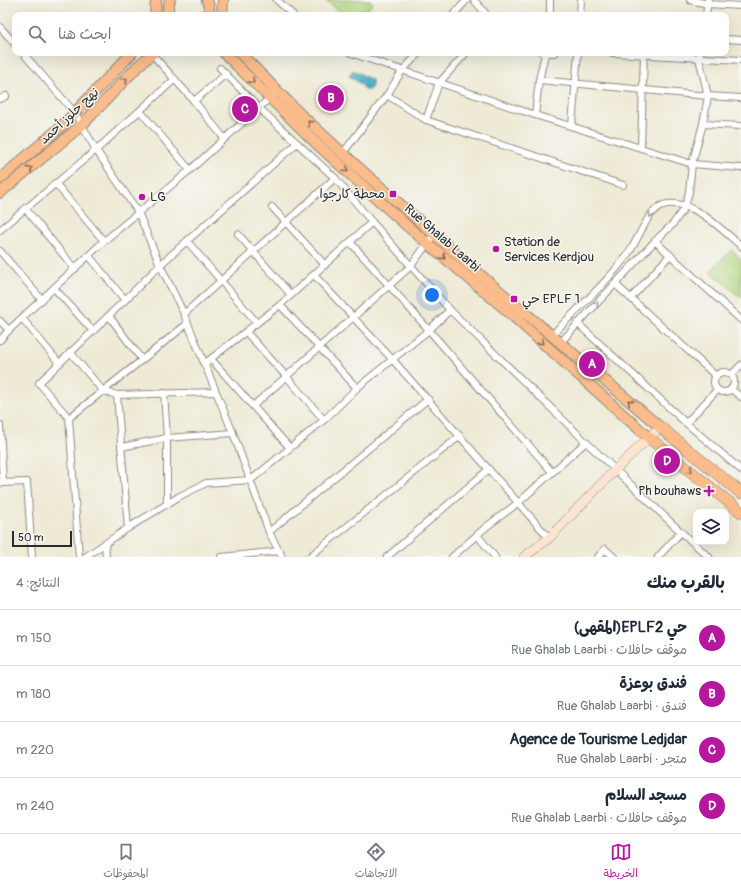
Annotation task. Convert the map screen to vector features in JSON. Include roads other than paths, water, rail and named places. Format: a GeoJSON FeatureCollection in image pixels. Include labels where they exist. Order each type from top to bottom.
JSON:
{"type":"FeatureCollection","features":[{"type":"Feature","properties":{"kind":"highway"},"geometry":{"type":"LineString","coordinates":[[660,427],[741,493]]}},
{"type":"Feature","properties":{"kind":"highway"},"geometry":{"type":"LineString","coordinates":[[648,437],[741,512]]}},
{"type":"Feature","properties":{"kind":"main road"},"geometry":{"type":"LineString","coordinates":[[155,12],[156,0]]}},
{"type":"Feature","properties":{"kind":"main road"},"geometry":{"type":"LineString","coordinates":[[222,12],[223,0]]}},
{"type":"Feature","properties":{"kind":"main road","name":"نهج حلوز أحمد"},"geometry":{"type":"LineString","coordinates":[[0,179],[75,113],[129,56]]}},
{"type":"Feature","properties":{"kind":"main road","name":"نهج حلوز أحمد"},"geometry":{"type":"LineString","coordinates":[[0,193],[82,124],[150,56]]}},
{"type":"Feature","properties":{"kind":"main road","name":"Rue Ghalab Laarbi"},"geometry":{"type":"LineString","coordinates":[[228,56],[323,135],[495,288],[660,427]]}},
{"type":"Feature","properties":{"kind":"main road","name":"Rue Ghalab Laarbi"},"geometry":{"type":"LineString","coordinates":[[242,56],[273,95],[316,143],[427,243],[648,437]]}},
{"type":"Feature","properties":{"kind":"main road"},"geometry":{"type":"LineString","coordinates":[[316,143],[323,135]]}},
{"type":"Feature","properties":{"kind":"main road"},"geometry":{"type":"LineString","coordinates":[[489,296],[495,288]]}},
{"type":"Feature","properties":{"kind":"street"},"geometry":{"type":"LineString","coordinates":[[277,0],[290,12]]}},
{"type":"Feature","properties":{"kind":"street"},"geometry":{"type":"LineString","coordinates":[[456,12],[467,0]]}},
{"type":"Feature","properties":{"kind":"street"},"geometry":{"type":"LineString","coordinates":[[474,0],[484,12]]}},
{"type":"Feature","properties":{"kind":"street"},"geometry":{"type":"LineString","coordinates":[[550,0],[550,12]]}},
{"type":"Feature","properties":{"kind":"street"},"geometry":{"type":"LineString","coordinates":[[580,12],[582,0]]}},
{"type":"Feature","properties":{"kind":"street"},"geometry":{"type":"LineString","coordinates":[[690,0],[741,6]]}},
{"type":"Feature","properties":{"kind":"street"},"geometry":{"type":"LineString","coordinates":[[706,12],[708,2]]}},
{"type":"Feature","properties":{"kind":"street"},"geometry":{"type":"LineString","coordinates":[[0,27],[12,41]]}},
{"type":"Feature","properties":{"kind":"street"},"geometry":{"type":"LineString","coordinates":[[729,39],[741,40]]}},
{"type":"Feature","properties":{"kind":"street"},"geometry":{"type":"LineString","coordinates":[[25,56],[75,113],[96,150],[138,212],[160,265],[184,314],[233,433],[269,532],[281,554],[221,557]]}},
{"type":"Feature","properties":{"kind":"street"},"geometry":{"type":"LineString","coordinates":[[156,56],[224,138]]}},
{"type":"Feature","properties":{"kind":"street"},"geometry":{"type":"LineString","coordinates":[[360,56],[692,164],[741,168]]}},
{"type":"Feature","properties":{"kind":"street"},"geometry":{"type":"LineString","coordinates":[[343,153],[387,95],[402,71],[415,56]]}},
{"type":"Feature","properties":{"kind":"street"},"geometry":{"type":"LineString","coordinates":[[426,120],[439,83],[463,56]]}},
{"type":"Feature","properties":{"kind":"street"},"geometry":{"type":"LineString","coordinates":[[535,114],[544,56]]}},
{"type":"Feature","properties":{"kind":"street"},"geometry":{"type":"LineString","coordinates":[[572,125],[578,56]]}},
{"type":"Feature","properties":{"kind":"street"},"geometry":{"type":"LineString","coordinates":[[641,147],[644,56]]}},
{"type":"Feature","properties":{"kind":"street"},"geometry":{"type":"LineString","coordinates":[[560,343],[577,323],[673,224],[685,207],[689,192],[692,164],[703,124],[708,96],[700,56]]}},
{"type":"Feature","properties":{"kind":"street"},"geometry":{"type":"LineString","coordinates":[[708,56],[741,60]]}},
{"type":"Feature","properties":{"kind":"street"},"geometry":{"type":"LineString","coordinates":[[220,68],[259,108],[335,178],[450,310],[615,470],[710,557]]}},
{"type":"Feature","properties":{"kind":"street"},"geometry":{"type":"LineString","coordinates":[[194,101],[226,74]]}},
{"type":"Feature","properties":{"kind":"street"},"geometry":{"type":"LineString","coordinates":[[0,230],[96,150],[175,79]]}},
{"type":"Feature","properties":{"kind":"street"},"geometry":{"type":"LineString","coordinates":[[540,80],[741,98]]}},
{"type":"Feature","properties":{"kind":"street"},"geometry":{"type":"LineString","coordinates":[[0,340],[104,241],[190,170],[273,95]]}},
{"type":"Feature","properties":{"kind":"street"},"geometry":{"type":"LineString","coordinates":[[387,95],[426,120],[623,186]]}},
{"type":"Feature","properties":{"kind":"street"},"geometry":{"type":"LineString","coordinates":[[140,110],[190,170]]}},
{"type":"Feature","properties":{"kind":"street"},"geometry":{"type":"LineString","coordinates":[[703,124],[741,126]]}},
{"type":"Feature","properties":{"kind":"street"},"geometry":{"type":"LineString","coordinates":[[79,557],[69,418],[39,383],[160,265],[297,143]]}},
{"type":"Feature","properties":{"kind":"street"},"geometry":{"type":"LineString","coordinates":[[184,314],[335,178]]}},
{"type":"Feature","properties":{"kind":"street"},"geometry":{"type":"LineString","coordinates":[[55,184],[104,241]]}},
{"type":"Feature","properties":{"kind":"street"},"geometry":{"type":"LineString","coordinates":[[552,335],[619,265],[637,240],[654,211],[665,205],[674,204],[703,214],[741,246]]}},
{"type":"Feature","properties":{"kind":"street"},"geometry":{"type":"LineString","coordinates":[[272,206],[325,265]]}},
{"type":"Feature","properties":{"kind":"street"},"geometry":{"type":"LineString","coordinates":[[25,208],[75,269]]}},
{"type":"Feature","properties":{"kind":"street"},"geometry":{"type":"LineString","coordinates":[[204,364],[280,305],[372,222]]}},
{"type":"Feature","properties":{"kind":"street"},"geometry":{"type":"LineString","coordinates":[[253,406],[411,266],[434,233]]}},
{"type":"Feature","properties":{"kind":"street"},"geometry":{"type":"LineString","coordinates":[[238,234],[291,295]]}},
{"type":"Feature","properties":{"kind":"street"},"geometry":{"type":"LineString","coordinates":[[188,241],[257,323]]}},
{"type":"Feature","properties":{"kind":"street"},"geometry":{"type":"LineString","coordinates":[[655,241],[741,320]]}},
{"type":"Feature","properties":{"kind":"street"},"geometry":{"type":"LineString","coordinates":[[351,242],[552,472]]}},
{"type":"Feature","properties":{"kind":"street"},"geometry":{"type":"LineString","coordinates":[[0,251],[42,300]]}},
{"type":"Feature","properties":{"kind":"street"},"geometry":{"type":"LineString","coordinates":[[631,298],[670,255]]}},
{"type":"Feature","properties":{"kind":"street"},"geometry":{"type":"LineString","coordinates":[[89,256],[125,300]]}},
{"type":"Feature","properties":{"kind":"street"},"geometry":{"type":"LineString","coordinates":[[314,275],[428,399],[549,538]]}},
{"type":"Feature","properties":{"kind":"street"},"geometry":{"type":"LineString","coordinates":[[615,284],[716,376]]}},
{"type":"Feature","properties":{"kind":"street"},"geometry":{"type":"LineString","coordinates":[[54,288],[93,331]]}},
{"type":"Feature","properties":{"kind":"street"},"geometry":{"type":"LineString","coordinates":[[280,305],[357,388]]}},
{"type":"Feature","properties":{"kind":"street"},"geometry":{"type":"LineString","coordinates":[[85,557],[167,504],[206,483],[251,480],[324,420],[357,388],[429,330],[450,310]]}},
{"type":"Feature","properties":{"kind":"street"},"geometry":{"type":"LineString","coordinates":[[108,316],[142,360]]}},
{"type":"Feature","properties":{"kind":"street"},"geometry":{"type":"LineString","coordinates":[[22,318],[59,363]]}},
{"type":"Feature","properties":{"kind":"street"},"geometry":{"type":"LineString","coordinates":[[1,323],[9,330]]}},
{"type":"Feature","properties":{"kind":"street"},"geometry":{"type":"LineString","coordinates":[[577,323],[686,423],[741,470]]}},
{"type":"Feature","properties":{"kind":"street"},"geometry":{"type":"LineString","coordinates":[[69,418],[188,324]]}},
{"type":"Feature","properties":{"kind":"street"},"geometry":{"type":"LineString","coordinates":[[246,332],[324,420]]}},
{"type":"Feature","properties":{"kind":"street"},"geometry":{"type":"LineString","coordinates":[[70,352],[102,391],[117,395],[216,392]]}},
{"type":"Feature","properties":{"kind":"street"},"geometry":{"type":"LineString","coordinates":[[211,359],[290,448]]}},
{"type":"Feature","properties":{"kind":"street"},"geometry":{"type":"LineString","coordinates":[[731,375],[741,365]]}},
{"type":"Feature","properties":{"kind":"street"},"geometry":{"type":"LineString","coordinates":[[725,372],[731,375],[734,380],[731,389],[723,392],[718,390],[714,385],[716,376],[725,372]]}},
{"type":"Feature","properties":{"kind":"street"},"geometry":{"type":"LineString","coordinates":[[731,389],[741,397]]}},
{"type":"Feature","properties":{"kind":"street"},"geometry":{"type":"LineString","coordinates":[[686,423],[718,390]]}},
{"type":"Feature","properties":{"kind":"street"},"geometry":{"type":"LineString","coordinates":[[164,393],[167,438],[167,504]]}},
{"type":"Feature","properties":{"kind":"street"},"geometry":{"type":"LineString","coordinates":[[117,395],[128,528]]}},
{"type":"Feature","properties":{"kind":"street"},"geometry":{"type":"LineString","coordinates":[[269,532],[428,399]]}},
{"type":"Feature","properties":{"kind":"street"},"geometry":{"type":"LineString","coordinates":[[0,425],[2,483],[28,482],[32,557]]}},
{"type":"Feature","properties":{"kind":"street"},"geometry":{"type":"LineString","coordinates":[[524,557],[549,538],[648,437],[660,427]]}},
{"type":"Feature","properties":{"kind":"street"},"geometry":{"type":"LineString","coordinates":[[121,447],[167,438],[233,433]]}},
{"type":"Feature","properties":{"kind":"street"},"geometry":{"type":"LineString","coordinates":[[309,557],[460,436]]}},
{"type":"Feature","properties":{"kind":"street"},"geometry":{"type":"LineString","coordinates":[[452,557],[518,503],[586,442]]}},
{"type":"Feature","properties":{"kind":"street"},"geometry":{"type":"LineString","coordinates":[[389,557],[489,469]]}},
{"type":"Feature","properties":{"kind":"street"},"geometry":{"type":"LineString","coordinates":[[658,557],[681,532]]}},
{"type":"Feature","properties":{"kind":"street"},"geometry":{"type":"LineString","coordinates":[[477,535],[495,557]]}},
{"type":"Feature","properties":{"kind":"street"},"geometry":{"type":"LineString","coordinates":[[105,543],[106,557]]}},
{"type":"Feature","properties":{"kind":"street"},"geometry":{"type":"LineString","coordinates":[[598,557],[605,549],[614,557]]}},
{"type":"Feature","properties":{"kind":"water"},"geometry":{"type":"Polygon","coordinates":[[[353,70],[372,80],[372,87],[370,89],[364,90],[362,85],[349,76],[353,70]]]}},
{"type":"Feature","properties":{"kind":"place","name":"فندق بوعزة"},"geometry":{"type":"Point","coordinates":[331,98]}},
{"type":"Feature","properties":{"kind":"place","name":"Agence de Tourisme Ledjdar"},"geometry":{"type":"Point","coordinates":[245,109]}},
{"type":"Feature","properties":{"kind":"place","name":"محطة كارجوا"},"geometry":{"type":"Point","coordinates":[393,194]}},
{"type":"Feature","properties":{"kind":"place","name":"LG"},"geometry":{"type":"Point","coordinates":[142,197]}},
{"type":"Feature","properties":{"kind":"place","name":"Station de Services Kerdjou"},"geometry":{"type":"Point","coordinates":[496,249]}},
{"type":"Feature","properties":{"kind":"place","name":"حي EPLF 1"},"geometry":{"type":"Point","coordinates":[514,299]}},
{"type":"Feature","properties":{"kind":"place","name":"حي EPLF2(المقهى)"},"geometry":{"type":"Point","coordinates":[592,364]}},
{"type":"Feature","properties":{"kind":"place","name":"مسجد السلام"},"geometry":{"type":"Point","coordinates":[667,461]}},
{"type":"Feature","properties":{"kind":"place","name":"Ph bouhaws"},"geometry":{"type":"Point","coordinates":[709,491]}}]}
